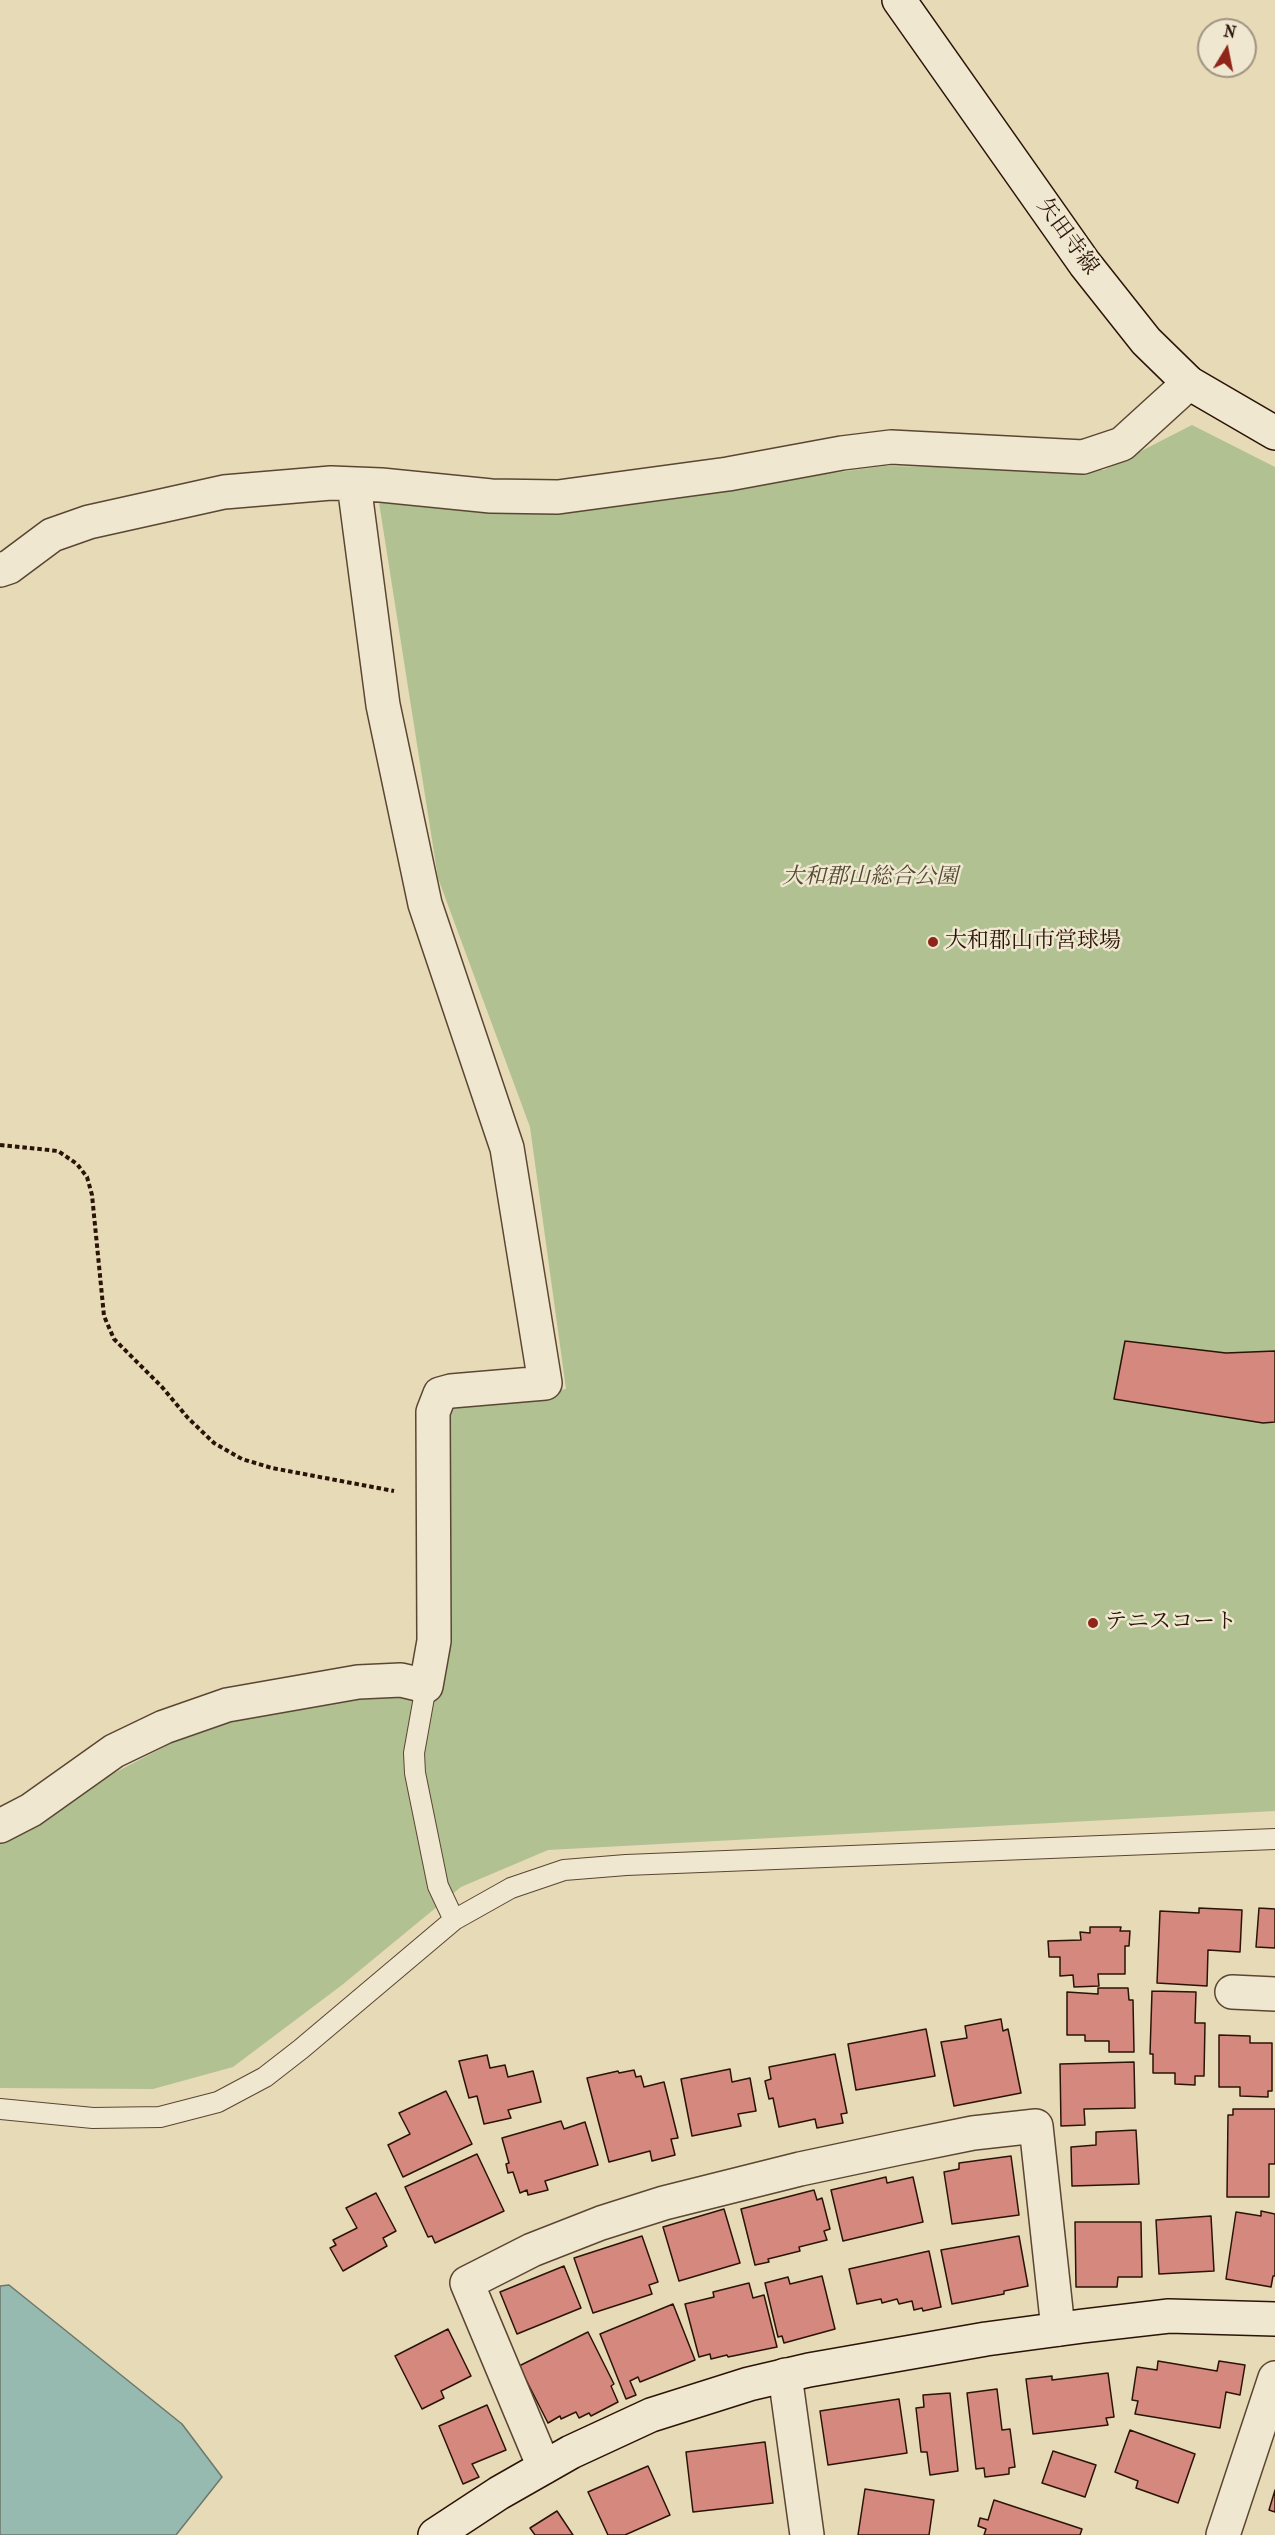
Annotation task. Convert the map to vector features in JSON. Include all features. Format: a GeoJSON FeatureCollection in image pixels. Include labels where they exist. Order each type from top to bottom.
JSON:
{"type":"FeatureCollection","features":[{"type":"Feature","properties":{"kind":"street","name":"矢田寺線"},"geometry":{"type":"LineString","coordinates":[[900,0],[1085,264],[1146,341],[1189,383],[1275,433]]}},
{"type":"Feature","properties":{"kind":"street"},"geometry":{"type":"LineString","coordinates":[[0,570],[9,567],[52,535],[89,522],[224,492],[331,483],[491,496],[558,497],[728,474],[842,453],[891,447],[1083,458],[1122,444],[1189,383]]}},
{"type":"Feature","properties":{"kind":"street"},"geometry":{"type":"LineString","coordinates":[[0,1826],[31,1810],[114,1751],[164,1727],[227,1705],[358,1682],[401,1680],[426,1686],[434,1641],[433,1412],[440,1394],[451,1391],[545,1383],[507,1148],[425,904],[388,729],[354,484]]}},
{"type":"Feature","properties":{"kind":"street"},"geometry":{"type":"LineString","coordinates":[[1232,1992],[1275,1994]]}},
{"type":"Feature","properties":{"kind":"street"},"geometry":{"type":"LineString","coordinates":[[544,2467],[467,2283],[532,2250],[602,2223],[664,2204],[800,2169],[899,2148],[973,2133],[1036,2126],[1058,2329]]}},
{"type":"Feature","properties":{"kind":"street"},"geometry":{"type":"LineString","coordinates":[[435,2535],[544,2467],[651,2415],[710,2395],[785,2375],[986,2339],[1169,2316],[1275,2319]]}},
{"type":"Feature","properties":{"kind":"street"},"geometry":{"type":"LineString","coordinates":[[785,2375],[807,2535]]}},
{"type":"Feature","properties":{"kind":"street"},"geometry":{"type":"LineString","coordinates":[[1223,2535],[1275,2378]]}},
{"type":"Feature","properties":{"kind":"lane"},"geometry":{"type":"LineString","coordinates":[[426,1686],[414,1753],[415,1773],[438,1886],[454,1920]]}},
{"type":"Feature","properties":{"kind":"lane"},"geometry":{"type":"LineString","coordinates":[[0,2109],[93,2118],[160,2117],[218,2102],[265,2077],[454,1920],[511,1888],[564,1870],[626,1865],[1275,1839]]}},
{"type":"Feature","properties":{"kind":"path"},"geometry":{"type":"LineString","coordinates":[[0,1145],[58,1151],[82,1170],[93,1195],[104,1316],[114,1339],[214,1443],[242,1459],[272,1468],[433,1499]]}},
{"type":"Feature","properties":{"kind":"green space","name":"大和郡山総合公園"},"geometry":{"type":"Polygon","coordinates":[[[1192,425],[1275,467],[1275,1811],[548,1850],[461,1887],[342,1985],[233,2067],[153,2089],[0,2088],[0,1833],[223,1716],[444,1679],[451,1405],[566,1389],[530,1127],[438,878],[378,496],[530,514],[884,466],[1104,470],[1192,425]]]}},
{"type":"Feature","properties":{"kind":"water"},"geometry":{"type":"Polygon","coordinates":[[[9,2285],[182,2424],[222,2477],[176,2535],[0,2535],[0,2286],[9,2285]]]}},
{"type":"Feature","properties":{"kind":"building"},"geometry":{"type":"Polygon","coordinates":[[[1125,1341],[1226,1353],[1275,1351],[1275,1422],[1263,1423],[1114,1399],[1125,1341]]]}},
{"type":"Feature","properties":{"kind":"building"},"geometry":{"type":"Polygon","coordinates":[[[1199,1908],[1242,1910],[1240,1952],[1208,1950],[1207,1986],[1157,1983],[1160,1911],[1199,1913],[1199,1908]]]}},
{"type":"Feature","properties":{"kind":"building"},"geometry":{"type":"Polygon","coordinates":[[[1259,1908],[1275,1909],[1275,1948],[1256,1947],[1259,1908]]]}},
{"type":"Feature","properties":{"kind":"building"},"geometry":{"type":"Polygon","coordinates":[[[1090,1927],[1121,1927],[1120,1931],[1130,1931],[1129,1946],[1125,1946],[1125,1974],[1098,1974],[1099,1986],[1074,1987],[1073,1975],[1060,1976],[1060,1957],[1049,1957],[1048,1941],[1081,1940],[1080,1932],[1090,1933],[1090,1927]]]}},
{"type":"Feature","properties":{"kind":"building"},"geometry":{"type":"Polygon","coordinates":[[[1098,1988],[1128,1988],[1129,2000],[1133,2000],[1134,2052],[1109,2052],[1109,2041],[1085,2041],[1085,2035],[1067,2035],[1067,1992],[1098,1994],[1098,1988]]]}},
{"type":"Feature","properties":{"kind":"building"},"geometry":{"type":"Polygon","coordinates":[[[1152,1991],[1196,1992],[1195,2023],[1205,2023],[1204,2076],[1195,2076],[1195,2085],[1175,2084],[1175,2073],[1153,2073],[1153,2054],[1150,2054],[1152,1991]]]}},
{"type":"Feature","properties":{"kind":"building"},"geometry":{"type":"Polygon","coordinates":[[[1001,2019],[1003,2031],[1008,2029],[1021,2093],[954,2106],[941,2042],[967,2038],[965,2026],[1001,2019]]]}},
{"type":"Feature","properties":{"kind":"building"},"geometry":{"type":"Polygon","coordinates":[[[926,2029],[935,2076],[856,2090],[848,2044],[926,2029]]]}},
{"type":"Feature","properties":{"kind":"building"},"geometry":{"type":"Polygon","coordinates":[[[1219,2035],[1250,2036],[1250,2043],[1272,2043],[1272,2091],[1268,2091],[1268,2097],[1240,2096],[1240,2087],[1219,2087],[1219,2035]]]}},
{"type":"Feature","properties":{"kind":"building"},"geometry":{"type":"Polygon","coordinates":[[[835,2054],[847,2113],[841,2114],[843,2123],[817,2128],[815,2119],[779,2127],[773,2098],[769,2099],[765,2081],[771,2079],[769,2067],[835,2054]]]}},
{"type":"Feature","properties":{"kind":"building"},"geometry":{"type":"Polygon","coordinates":[[[487,2055],[490,2068],[505,2065],[508,2077],[533,2071],[541,2102],[508,2110],[511,2118],[484,2124],[477,2096],[469,2098],[459,2061],[487,2055]]]}},
{"type":"Feature","properties":{"kind":"building"},"geometry":{"type":"Polygon","coordinates":[[[1134,2062],[1135,2108],[1084,2109],[1085,2125],[1061,2126],[1060,2064],[1134,2062]]]}},
{"type":"Feature","properties":{"kind":"building"},"geometry":{"type":"Polygon","coordinates":[[[730,2069],[732,2082],[750,2078],[756,2111],[738,2114],[741,2126],[692,2136],[681,2079],[730,2069]]]}},
{"type":"Feature","properties":{"kind":"building"},"geometry":{"type":"Polygon","coordinates":[[[634,2070],[636,2077],[641,2076],[644,2087],[664,2082],[678,2138],[671,2139],[675,2155],[652,2161],[650,2151],[609,2162],[587,2078],[634,2070]]]}},
{"type":"Feature","properties":{"kind":"building"},"geometry":{"type":"Polygon","coordinates":[[[446,2091],[472,2144],[403,2177],[388,2145],[410,2134],[399,2113],[446,2091]]]}},
{"type":"Feature","properties":{"kind":"building"},"geometry":{"type":"Polygon","coordinates":[[[1233,2109],[1275,2109],[1275,2164],[1269,2164],[1269,2197],[1227,2197],[1228,2115],[1233,2115],[1233,2109]]]}},
{"type":"Feature","properties":{"kind":"building"},"geometry":{"type":"Polygon","coordinates":[[[561,2121],[564,2129],[585,2122],[598,2165],[545,2181],[548,2190],[528,2195],[527,2190],[520,2193],[513,2172],[508,2173],[506,2164],[509,2163],[502,2138],[561,2121]]]}},
{"type":"Feature","properties":{"kind":"building"},"geometry":{"type":"Polygon","coordinates":[[[1136,2130],[1139,2184],[1072,2186],[1071,2147],[1096,2145],[1096,2132],[1136,2130]]]}},
{"type":"Feature","properties":{"kind":"building"},"geometry":{"type":"Polygon","coordinates":[[[477,2154],[504,2211],[435,2243],[432,2236],[428,2237],[405,2187],[477,2154]]]}},
{"type":"Feature","properties":{"kind":"building"},"geometry":{"type":"Polygon","coordinates":[[[1011,2156],[1019,2215],[952,2224],[944,2172],[959,2169],[959,2163],[1011,2156]]]}},
{"type":"Feature","properties":{"kind":"building"},"geometry":{"type":"Polygon","coordinates":[[[886,2177],[887,2183],[913,2177],[923,2222],[843,2241],[831,2190],[886,2177]]]}},
{"type":"Feature","properties":{"kind":"building"},"geometry":{"type":"Polygon","coordinates":[[[814,2190],[817,2200],[822,2198],[830,2229],[824,2231],[827,2240],[799,2247],[800,2251],[768,2259],[769,2262],[755,2265],[741,2209],[814,2190]]]}},
{"type":"Feature","properties":{"kind":"building"},"geometry":{"type":"Polygon","coordinates":[[[376,2193],[396,2231],[383,2238],[387,2246],[343,2271],[330,2248],[336,2245],[333,2240],[357,2228],[346,2208],[376,2193]]]}},
{"type":"Feature","properties":{"kind":"building"},"geometry":{"type":"Polygon","coordinates":[[[724,2209],[740,2263],[679,2281],[663,2227],[724,2209]]]}},
{"type":"Feature","properties":{"kind":"building"},"geometry":{"type":"Polygon","coordinates":[[[1261,2211],[1275,2214],[1275,2276],[1273,2276],[1271,2287],[1226,2279],[1236,2212],[1261,2216],[1261,2211]]]}},
{"type":"Feature","properties":{"kind":"building"},"geometry":{"type":"Polygon","coordinates":[[[1211,2216],[1214,2271],[1159,2274],[1156,2220],[1211,2216]]]}},
{"type":"Feature","properties":{"kind":"building"},"geometry":{"type":"Polygon","coordinates":[[[1075,2222],[1141,2222],[1142,2277],[1118,2277],[1117,2287],[1076,2287],[1075,2222]]]}},
{"type":"Feature","properties":{"kind":"building"},"geometry":{"type":"Polygon","coordinates":[[[642,2236],[658,2282],[649,2285],[652,2294],[593,2313],[574,2258],[642,2236]]]}},
{"type":"Feature","properties":{"kind":"building"},"geometry":{"type":"Polygon","coordinates":[[[1019,2236],[1028,2286],[1004,2291],[1004,2294],[952,2304],[941,2250],[1019,2236]]]}},
{"type":"Feature","properties":{"kind":"building"},"geometry":{"type":"Polygon","coordinates":[[[929,2251],[941,2307],[923,2311],[922,2308],[914,2310],[912,2301],[899,2304],[897,2299],[882,2303],[881,2299],[857,2304],[849,2269],[929,2251]]]}},
{"type":"Feature","properties":{"kind":"building"},"geometry":{"type":"Polygon","coordinates":[[[564,2266],[581,2308],[517,2334],[500,2292],[564,2266]]]}},
{"type":"Feature","properties":{"kind":"building"},"geometry":{"type":"Polygon","coordinates":[[[822,2276],[835,2329],[784,2343],[782,2336],[778,2337],[765,2283],[788,2277],[790,2284],[822,2276]]]}},
{"type":"Feature","properties":{"kind":"building"},"geometry":{"type":"Polygon","coordinates":[[[749,2283],[753,2298],[764,2295],[777,2347],[728,2357],[727,2355],[711,2359],[710,2354],[699,2357],[685,2304],[714,2297],[713,2292],[749,2283]]]}},
{"type":"Feature","properties":{"kind":"building"},"geometry":{"type":"Polygon","coordinates":[[[673,2304],[695,2360],[640,2382],[638,2377],[630,2381],[636,2395],[626,2399],[600,2334],[673,2304]]]}},
{"type":"Feature","properties":{"kind":"building"},"geometry":{"type":"Polygon","coordinates":[[[448,2329],[471,2376],[441,2391],[444,2398],[422,2409],[395,2356],[448,2329]]]}},
{"type":"Feature","properties":{"kind":"building"},"geometry":{"type":"Polygon","coordinates":[[[588,2332],[614,2384],[611,2386],[618,2402],[591,2416],[589,2413],[579,2418],[576,2412],[561,2419],[560,2416],[548,2423],[519,2366],[588,2332]]]}},
{"type":"Feature","properties":{"kind":"building"},"geometry":{"type":"Polygon","coordinates":[[[1158,2361],[1217,2371],[1219,2361],[1245,2365],[1240,2395],[1226,2392],[1220,2428],[1135,2414],[1138,2401],[1132,2400],[1137,2367],[1157,2370],[1158,2361]]]}},
{"type":"Feature","properties":{"kind":"building"},"geometry":{"type":"Polygon","coordinates":[[[1108,2373],[1114,2417],[1106,2418],[1108,2425],[1033,2434],[1026,2379],[1052,2376],[1052,2380],[1108,2373]]]}},
{"type":"Feature","properties":{"kind":"building"},"geometry":{"type":"Polygon","coordinates":[[[997,2389],[1002,2430],[1010,2429],[1015,2467],[1009,2468],[1009,2474],[985,2477],[984,2468],[976,2469],[967,2393],[997,2389]]]}},
{"type":"Feature","properties":{"kind":"building"},"geometry":{"type":"Polygon","coordinates":[[[950,2393],[958,2471],[930,2475],[927,2452],[921,2452],[916,2408],[924,2407],[923,2395],[950,2393]]]}},
{"type":"Feature","properties":{"kind":"building"},"geometry":{"type":"Polygon","coordinates":[[[899,2399],[907,2453],[828,2465],[820,2411],[899,2399]]]}},
{"type":"Feature","properties":{"kind":"building"},"geometry":{"type":"Polygon","coordinates":[[[487,2405],[506,2450],[472,2464],[479,2477],[463,2484],[439,2426],[487,2405]]]}},
{"type":"Feature","properties":{"kind":"building"},"geometry":{"type":"Polygon","coordinates":[[[1130,2430],[1195,2454],[1178,2503],[1136,2488],[1138,2481],[1115,2472],[1130,2430]]]}},
{"type":"Feature","properties":{"kind":"building"},"geometry":{"type":"Polygon","coordinates":[[[765,2442],[773,2503],[693,2512],[686,2452],[765,2442]]]}},
{"type":"Feature","properties":{"kind":"building"},"geometry":{"type":"Polygon","coordinates":[[[1053,2451],[1096,2465],[1085,2497],[1042,2483],[1053,2451]]]}},
{"type":"Feature","properties":{"kind":"building"},"geometry":{"type":"Polygon","coordinates":[[[648,2466],[670,2515],[625,2535],[608,2535],[588,2492],[648,2466]]]}},
{"type":"Feature","properties":{"kind":"building"},"geometry":{"type":"Polygon","coordinates":[[[865,2489],[934,2500],[929,2535],[858,2535],[865,2489]]]}},
{"type":"Feature","properties":{"kind":"building"},"geometry":{"type":"Polygon","coordinates":[[[1275,2490],[1275,2512],[1269,2510],[1275,2490]]]}},
{"type":"Feature","properties":{"kind":"building"},"geometry":{"type":"Polygon","coordinates":[[[994,2500],[1082,2529],[1080,2535],[984,2535],[986,2529],[978,2526],[980,2518],[988,2520],[994,2500]]]}},
{"type":"Feature","properties":{"kind":"building"},"geometry":{"type":"Polygon","coordinates":[[[557,2511],[573,2535],[535,2535],[530,2528],[557,2511]]]}},
{"type":"Feature","properties":{"kind":"place","name":"大和郡山市営球場"},"geometry":{"type":"Point","coordinates":[933,942]}},
{"type":"Feature","properties":{"kind":"place","name":"テニスコート"},"geometry":{"type":"Point","coordinates":[1093,1623]}}]}
